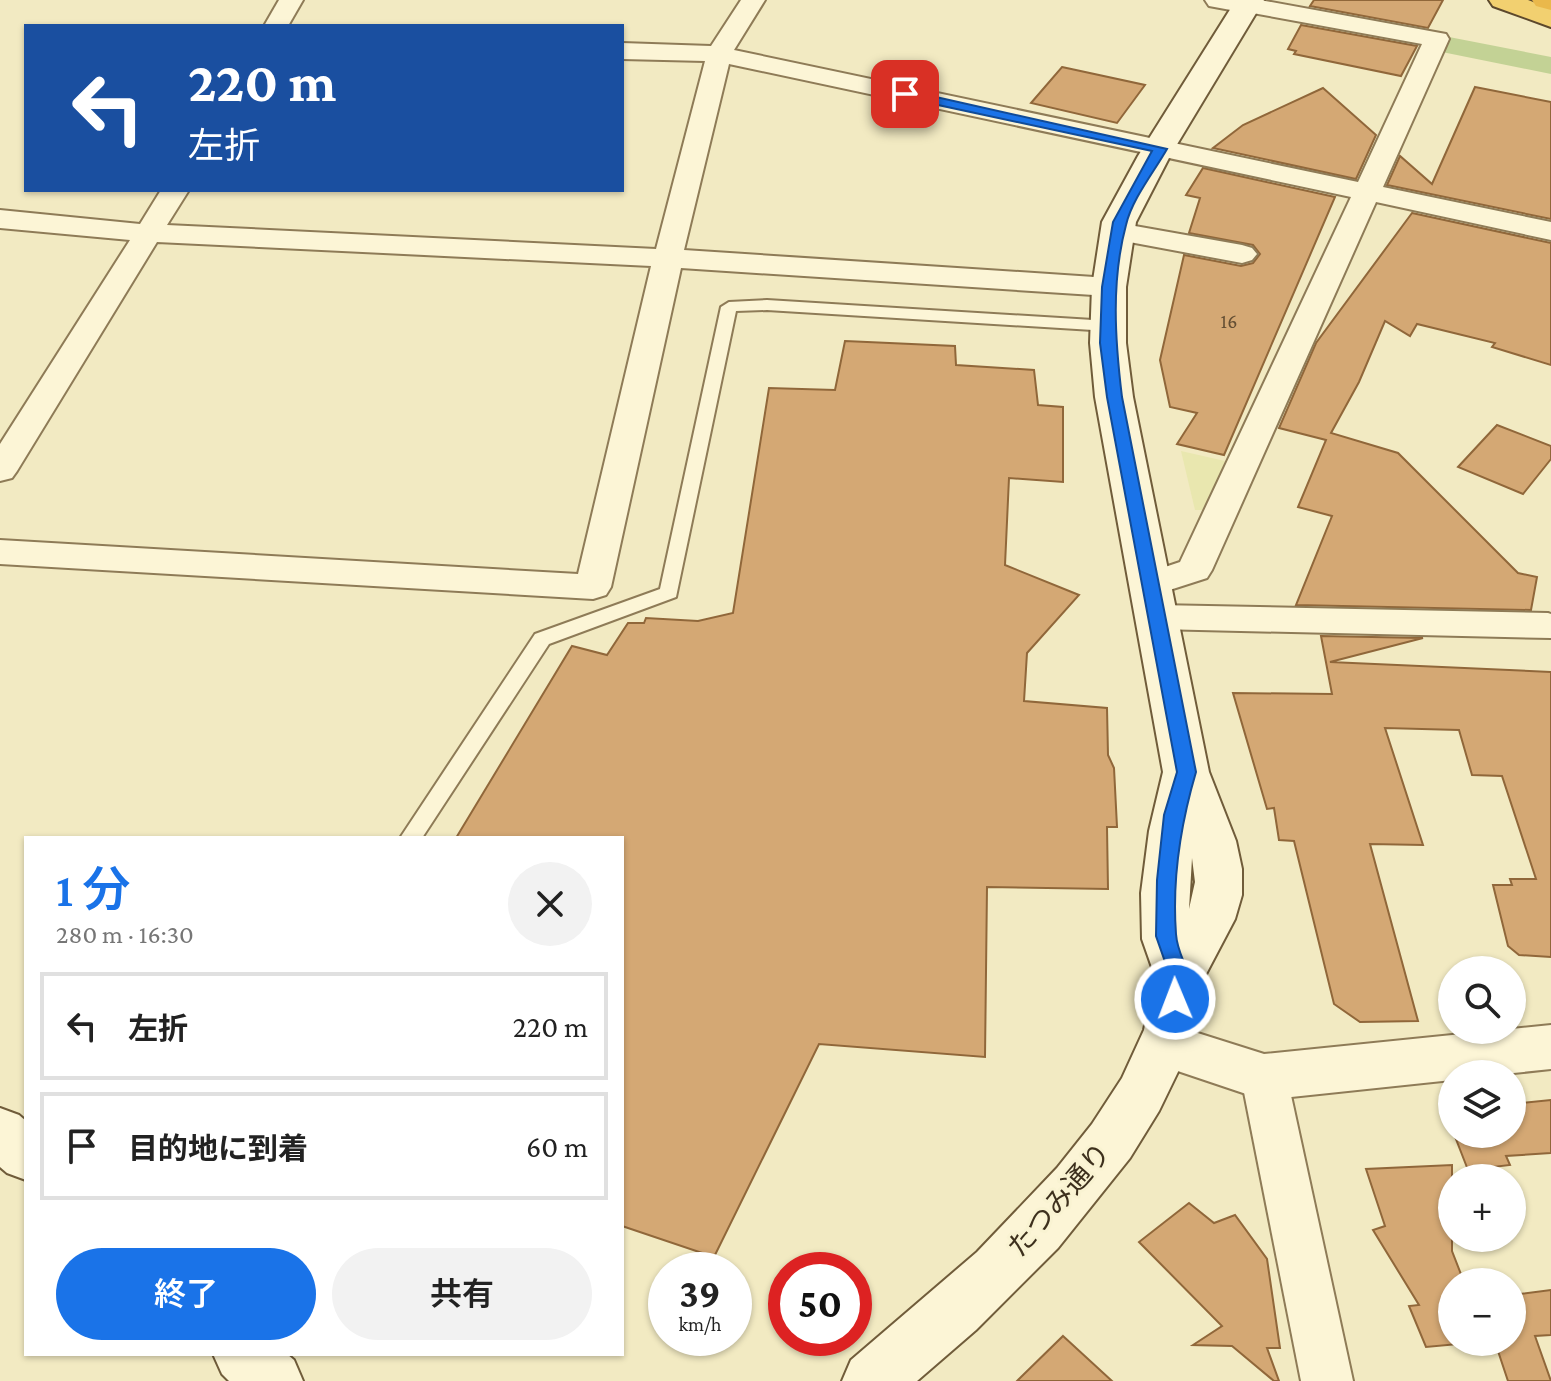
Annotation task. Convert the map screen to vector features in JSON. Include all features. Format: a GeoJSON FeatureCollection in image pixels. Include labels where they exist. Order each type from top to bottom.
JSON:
{"type":"FeatureCollection","features":[{"type":"Feature","properties":{"kind":"highway"},"geometry":{"type":"LineString","coordinates":[[1503,0],[1551,19]]}},
{"type":"Feature","properties":{"kind":"main road","name":"たつみ通り"},"geometry":{"type":"LineString","coordinates":[[872,1381],[1010,1257],[1123,1126],[1166,1045],[1180,976],[1212,912],[1220,882],[1207,823],[1186,772],[1114,397],[1109,287],[1119,222],[1239,2]]}},
{"type":"Feature","properties":{"kind":"main road"},"geometry":{"type":"LineString","coordinates":[[1166,1045],[1264,1077],[1551,1047]]}},
{"type":"Feature","properties":{"kind":"main road"},"geometry":{"type":"LineString","coordinates":[[0,1132],[24,1154]]}},
{"type":"Feature","properties":{"kind":"main road"},"geometry":{"type":"LineString","coordinates":[[245,1356],[273,1381]]}},
{"type":"Feature","properties":{"kind":"street"},"geometry":{"type":"LineString","coordinates":[[277,24],[291,0]]}},
{"type":"Feature","properties":{"kind":"street"},"geometry":{"type":"LineString","coordinates":[[0,552],[593,587],[668,258],[719,54],[753,0]]}},
{"type":"Feature","properties":{"kind":"street"},"geometry":{"type":"LineString","coordinates":[[1154,601],[1194,570],[1437,39],[1239,2]]}},
{"type":"Feature","properties":{"kind":"street"},"geometry":{"type":"LineString","coordinates":[[624,51],[719,54],[1551,231]]}},
{"type":"Feature","properties":{"kind":"street"},"geometry":{"type":"LineString","coordinates":[[0,471],[174,192]]}},
{"type":"Feature","properties":{"kind":"street"},"geometry":{"type":"LineString","coordinates":[[0,219],[148,233],[668,258],[1109,287]]}},
{"type":"Feature","properties":{"kind":"street"},"geometry":{"type":"LineString","coordinates":[[1118,232],[1242,254]]}},
{"type":"Feature","properties":{"kind":"street"},"geometry":{"type":"LineString","coordinates":[[1154,601],[1550,623]]}},
{"type":"Feature","properties":{"kind":"street"},"geometry":{"type":"LineString","coordinates":[[1264,1077],[1327,1381]]}},
{"type":"Feature","properties":{"kind":"lane"},"geometry":{"type":"LineString","coordinates":[[412,836],[542,639],[669,593],[729,307],[767,305],[1109,326]]}},
{"type":"Feature","properties":{"kind":"shaded area"},"geometry":{"type":"Polygon","coordinates":[[[1181,451],[1225,461],[1206,510],[1195,510],[1181,451]]]}},
{"type":"Feature","properties":{"kind":"green space"},"geometry":{"type":"Polygon","coordinates":[[[1449,37],[1551,57],[1551,74],[1442,52],[1449,37]]]}},
{"type":"Feature","properties":{"kind":"building"},"geometry":{"type":"Polygon","coordinates":[[[1314,0],[1443,0],[1428,28],[1310,6],[1314,0]]]}},
{"type":"Feature","properties":{"kind":"building"},"geometry":{"type":"Polygon","coordinates":[[[1301,25],[1417,46],[1401,76],[1294,54],[1296,51],[1288,49],[1301,25]]]}},
{"type":"Feature","properties":{"kind":"building"},"geometry":{"type":"Polygon","coordinates":[[[1062,67],[1145,85],[1117,123],[1031,103],[1062,67]]]}},
{"type":"Feature","properties":{"kind":"building"},"geometry":{"type":"Polygon","coordinates":[[[1475,87],[1551,102],[1551,219],[1387,185],[1400,156],[1432,184],[1475,87]]]}},
{"type":"Feature","properties":{"kind":"building"},"geometry":{"type":"Polygon","coordinates":[[[1323,88],[1376,135],[1356,179],[1213,148],[1243,125],[1323,88]]]}},
{"type":"Feature","properties":{"kind":"building"},"geometry":{"type":"Polygon","coordinates":[[[1203,168],[1335,197],[1224,455],[1177,444],[1197,413],[1170,407],[1160,360],[1184,255],[1241,266],[1253,263],[1260,254],[1253,245],[1189,233],[1200,198],[1186,195],[1203,168]]]}},
{"type":"Feature","properties":{"kind":"building"},"geometry":{"type":"Polygon","coordinates":[[[1412,213],[1551,243],[1551,365],[1492,347],[1495,343],[1417,324],[1410,336],[1385,321],[1359,382],[1331,433],[1398,453],[1518,573],[1537,577],[1531,610],[1296,605],[1332,516],[1298,507],[1326,440],[1279,428],[1316,343],[1412,213]]]}},
{"type":"Feature","properties":{"kind":"building"},"geometry":{"type":"Polygon","coordinates":[[[845,341],[955,346],[956,365],[1034,370],[1038,405],[1063,407],[1063,482],[1009,478],[1005,565],[1079,595],[1027,653],[1024,701],[1107,708],[1108,755],[1114,768],[1117,827],[1107,827],[1108,889],[987,887],[985,1057],[819,1044],[716,1252],[699,1252],[624,1227],[624,836],[457,836],[572,646],[607,655],[628,623],[644,623],[646,618],[698,621],[733,613],[769,388],[835,390],[845,341]]]}},
{"type":"Feature","properties":{"kind":"building"},"geometry":{"type":"Polygon","coordinates":[[[1497,425],[1551,446],[1551,459],[1523,494],[1458,467],[1497,425]]]}},
{"type":"Feature","properties":{"kind":"building"},"geometry":{"type":"Polygon","coordinates":[[[1321,636],[1423,638],[1330,662],[1551,672],[1551,957],[1519,955],[1508,946],[1493,885],[1512,885],[1510,879],[1536,879],[1502,776],[1472,775],[1459,730],[1385,728],[1423,845],[1370,844],[1418,1021],[1360,1022],[1334,1004],[1294,841],[1279,840],[1274,808],[1267,809],[1233,693],[1332,694],[1321,636]]]}},
{"type":"Feature","properties":{"kind":"building"},"geometry":{"type":"Polygon","coordinates":[[[1551,1100],[1551,1153],[1506,1156],[1510,1164],[1466,1164],[1459,1148],[1526,1148],[1526,1103],[1551,1100]]]}},
{"type":"Feature","properties":{"kind":"building"},"geometry":{"type":"Polygon","coordinates":[[[1438,1166],[1438,1252],[1452,1252],[1459,1268],[1438,1268],[1438,1346],[1426,1347],[1409,1306],[1419,1305],[1373,1230],[1385,1226],[1366,1169],[1438,1166]]]}},
{"type":"Feature","properties":{"kind":"building"},"geometry":{"type":"Polygon","coordinates":[[[1189,1203],[1214,1223],[1235,1215],[1267,1259],[1280,1348],[1267,1348],[1279,1381],[1274,1381],[1232,1346],[1193,1345],[1222,1326],[1139,1242],[1189,1203]]]}},
{"type":"Feature","properties":{"kind":"building"},"geometry":{"type":"Polygon","coordinates":[[[1551,1290],[1551,1335],[1535,1336],[1551,1381],[1508,1381],[1500,1356],[1526,1356],[1526,1293],[1551,1290]]]}},
{"type":"Feature","properties":{"kind":"building"},"geometry":{"type":"Polygon","coordinates":[[[1063,1336],[1112,1381],[1017,1381],[1063,1336]]]}},
{"type":"Feature","properties":{"kind":"route"},"geometry":{"type":"LineString","coordinates":[[905,94],[1160,149],[1119,222],[1109,287],[1108,343],[1114,397],[1186,772],[1174,815],[1167,880],[1166,936],[1180,976],[1175,999]]}}]}
